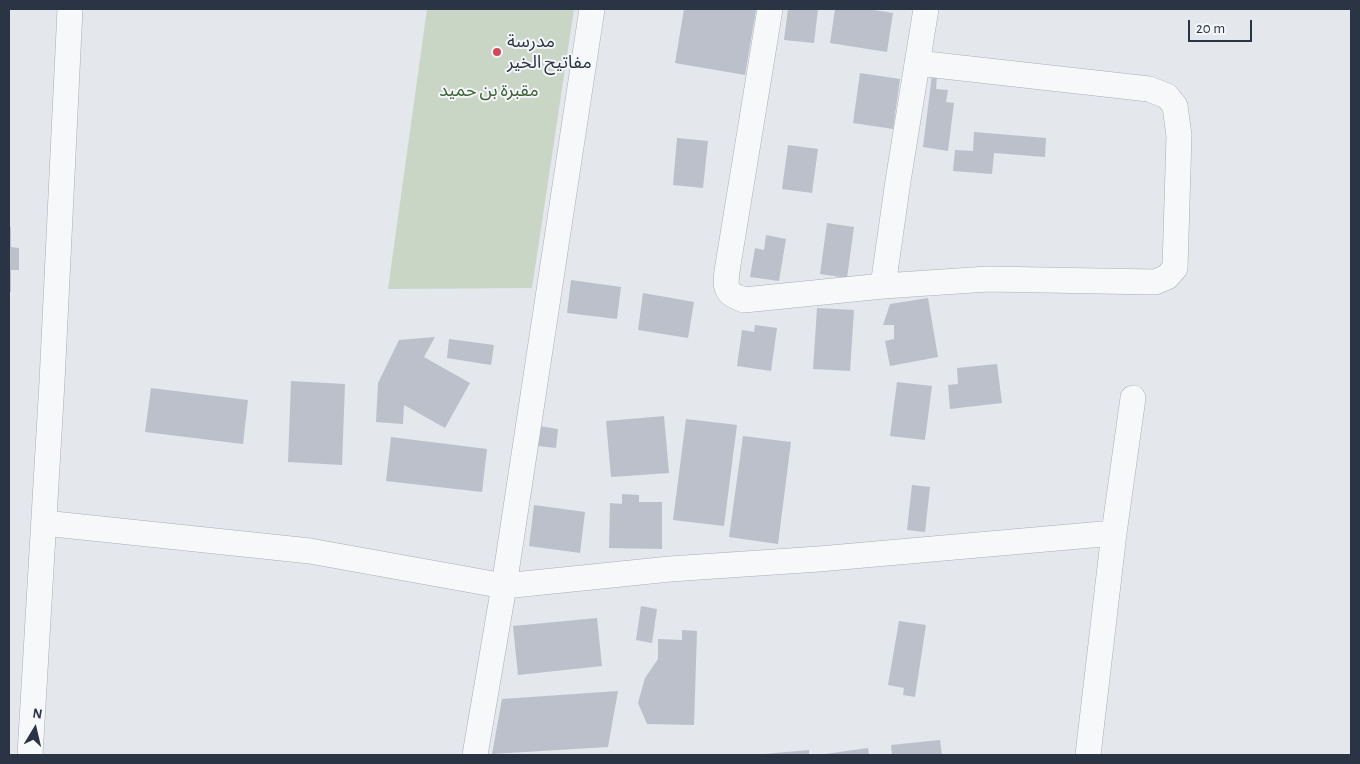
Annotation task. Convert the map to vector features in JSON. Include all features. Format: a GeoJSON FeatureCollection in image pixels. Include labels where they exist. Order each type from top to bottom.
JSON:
{"type":"FeatureCollection","features":[{"type":"Feature","properties":{"kind":"street"},"geometry":{"type":"LineString","coordinates":[[30,755],[44,523],[70,9]]}},
{"type":"Feature","properties":{"kind":"street"},"geometry":{"type":"LineString","coordinates":[[475,755],[504,586],[592,9]]}},
{"type":"Feature","properties":{"kind":"street"},"geometry":{"type":"LineString","coordinates":[[770,9],[725,285],[730,294],[744,300],[884,286],[988,279],[1155,282],[1167,278],[1175,268],[1178,136],[1175,106],[1167,96],[1149,90],[917,63]]}},
{"type":"Feature","properties":{"kind":"street"},"geometry":{"type":"LineString","coordinates":[[884,286],[898,181],[926,9]]}},
{"type":"Feature","properties":{"kind":"street"},"geometry":{"type":"LineString","coordinates":[[1088,755],[1114,533],[1133,398]]}},
{"type":"Feature","properties":{"kind":"street"},"geometry":{"type":"LineString","coordinates":[[44,523],[310,551],[504,586],[670,570],[1114,533]]}},
{"type":"Feature","properties":{"kind":"green space","name":"مقبرة بن حميد"},"geometry":{"type":"Polygon","coordinates":[[[427,9],[574,9],[532,288],[388,289],[427,9]]]}},
{"type":"Feature","properties":{"kind":"building"},"geometry":{"type":"Polygon","coordinates":[[[684,9],[756,10],[745,75],[675,63],[684,9]]]}},
{"type":"Feature","properties":{"kind":"building"},"geometry":{"type":"Polygon","coordinates":[[[788,9],[818,9],[814,43],[784,40],[788,9]]]}},
{"type":"Feature","properties":{"kind":"building"},"geometry":{"type":"Polygon","coordinates":[[[835,9],[868,9],[893,13],[887,52],[830,43],[835,9]]]}},
{"type":"Feature","properties":{"kind":"building"},"geometry":{"type":"Polygon","coordinates":[[[860,73],[900,79],[893,129],[853,123],[860,73]]]}},
{"type":"Feature","properties":{"kind":"building"},"geometry":{"type":"Polygon","coordinates":[[[932,75],[937,76],[936,89],[948,90],[946,102],[954,103],[948,151],[923,147],[932,75]]]}},
{"type":"Feature","properties":{"kind":"building"},"geometry":{"type":"Polygon","coordinates":[[[974,132],[1046,138],[1045,157],[994,153],[992,174],[953,171],[955,150],[973,151],[974,132]]]}},
{"type":"Feature","properties":{"kind":"building"},"geometry":{"type":"Polygon","coordinates":[[[677,138],[708,141],[703,188],[673,185],[677,138]]]}},
{"type":"Feature","properties":{"kind":"building"},"geometry":{"type":"Polygon","coordinates":[[[788,145],[818,149],[812,193],[782,189],[788,145]]]}},
{"type":"Feature","properties":{"kind":"building"},"geometry":{"type":"Polygon","coordinates":[[[827,223],[854,227],[847,278],[820,274],[827,223]]]}},
{"type":"Feature","properties":{"kind":"building"},"geometry":{"type":"Polygon","coordinates":[[[9,227],[11,227],[11,247],[19,248],[19,270],[11,270],[11,292],[9,292],[9,227]]]}},
{"type":"Feature","properties":{"kind":"building"},"geometry":{"type":"Polygon","coordinates":[[[766,235],[786,239],[779,281],[750,277],[755,248],[764,250],[766,235]]]}},
{"type":"Feature","properties":{"kind":"building"},"geometry":{"type":"Polygon","coordinates":[[[571,280],[621,287],[617,319],[567,313],[571,280]]]}},
{"type":"Feature","properties":{"kind":"building"},"geometry":{"type":"Polygon","coordinates":[[[643,293],[694,302],[688,338],[638,330],[643,293]]]}},
{"type":"Feature","properties":{"kind":"building"},"geometry":{"type":"Polygon","coordinates":[[[928,298],[938,357],[890,366],[885,341],[894,339],[894,325],[883,325],[890,304],[928,298]]]}},
{"type":"Feature","properties":{"kind":"building"},"geometry":{"type":"Polygon","coordinates":[[[817,308],[854,310],[850,371],[813,369],[817,308]]]}},
{"type":"Feature","properties":{"kind":"building"},"geometry":{"type":"Polygon","coordinates":[[[755,325],[777,328],[771,371],[737,366],[742,330],[754,332],[755,325]]]}},
{"type":"Feature","properties":{"kind":"building"},"geometry":{"type":"Polygon","coordinates":[[[435,337],[424,357],[470,383],[445,428],[404,405],[403,424],[376,422],[378,383],[399,340],[435,337]]]}},
{"type":"Feature","properties":{"kind":"building"},"geometry":{"type":"Polygon","coordinates":[[[449,339],[494,345],[491,365],[447,358],[449,339]]]}},
{"type":"Feature","properties":{"kind":"building"},"geometry":{"type":"Polygon","coordinates":[[[997,364],[1002,403],[950,409],[948,385],[958,384],[957,368],[997,364]]]}},
{"type":"Feature","properties":{"kind":"building"},"geometry":{"type":"Polygon","coordinates":[[[291,381],[345,384],[342,465],[288,462],[291,381]]]}},
{"type":"Feature","properties":{"kind":"building"},"geometry":{"type":"Polygon","coordinates":[[[897,382],[932,386],[925,440],[890,436],[897,382]]]}},
{"type":"Feature","properties":{"kind":"building"},"geometry":{"type":"Polygon","coordinates":[[[151,388],[248,400],[243,444],[145,432],[151,388]]]}},
{"type":"Feature","properties":{"kind":"building"},"geometry":{"type":"Polygon","coordinates":[[[664,416],[669,473],[611,477],[606,421],[664,416]]]}},
{"type":"Feature","properties":{"kind":"building"},"geometry":{"type":"Polygon","coordinates":[[[686,419],[737,425],[724,526],[673,520],[686,419]]]}},
{"type":"Feature","properties":{"kind":"building"},"geometry":{"type":"Polygon","coordinates":[[[532,425],[558,429],[556,448],[529,445],[532,425]]]}},
{"type":"Feature","properties":{"kind":"building"},"geometry":{"type":"Polygon","coordinates":[[[743,436],[791,442],[778,544],[729,537],[743,436]]]}},
{"type":"Feature","properties":{"kind":"building"},"geometry":{"type":"Polygon","coordinates":[[[391,437],[487,449],[482,492],[386,481],[391,437]]]}},
{"type":"Feature","properties":{"kind":"building"},"geometry":{"type":"Polygon","coordinates":[[[912,485],[930,487],[925,532],[907,530],[912,485]]]}},
{"type":"Feature","properties":{"kind":"building"},"geometry":{"type":"Polygon","coordinates":[[[622,494],[639,495],[639,502],[662,502],[662,549],[609,548],[610,503],[622,504],[622,494]]]}},
{"type":"Feature","properties":{"kind":"building"},"geometry":{"type":"Polygon","coordinates":[[[534,505],[585,512],[580,553],[529,546],[534,505]]]}},
{"type":"Feature","properties":{"kind":"building"},"geometry":{"type":"Polygon","coordinates":[[[641,606],[657,609],[652,643],[636,640],[641,606]]]}},
{"type":"Feature","properties":{"kind":"building"},"geometry":{"type":"Polygon","coordinates":[[[597,618],[602,666],[518,675],[513,626],[597,618]]]}},
{"type":"Feature","properties":{"kind":"building"},"geometry":{"type":"Polygon","coordinates":[[[899,621],[926,625],[915,697],[903,695],[904,688],[888,685],[899,621]]]}},
{"type":"Feature","properties":{"kind":"building"},"geometry":{"type":"Polygon","coordinates":[[[682,630],[697,631],[694,725],[647,724],[638,703],[645,678],[658,659],[658,639],[682,640],[682,630]]]}},
{"type":"Feature","properties":{"kind":"building"},"geometry":{"type":"Polygon","coordinates":[[[618,691],[608,747],[492,754],[502,699],[618,691]]]}},
{"type":"Feature","properties":{"kind":"building"},"geometry":{"type":"Polygon","coordinates":[[[940,740],[942,755],[892,755],[891,745],[940,740]]]}},
{"type":"Feature","properties":{"kind":"building"},"geometry":{"type":"Polygon","coordinates":[[[868,748],[869,755],[825,755],[825,754],[868,748]]]}},
{"type":"Feature","properties":{"kind":"building"},"geometry":{"type":"Polygon","coordinates":[[[809,750],[809,755],[764,755],[764,754],[809,750]]]}},
{"type":"Feature","properties":{"kind":"place","name":"مدرسة مفاتيح الخير"},"geometry":{"type":"Point","coordinates":[497,52]}}]}
